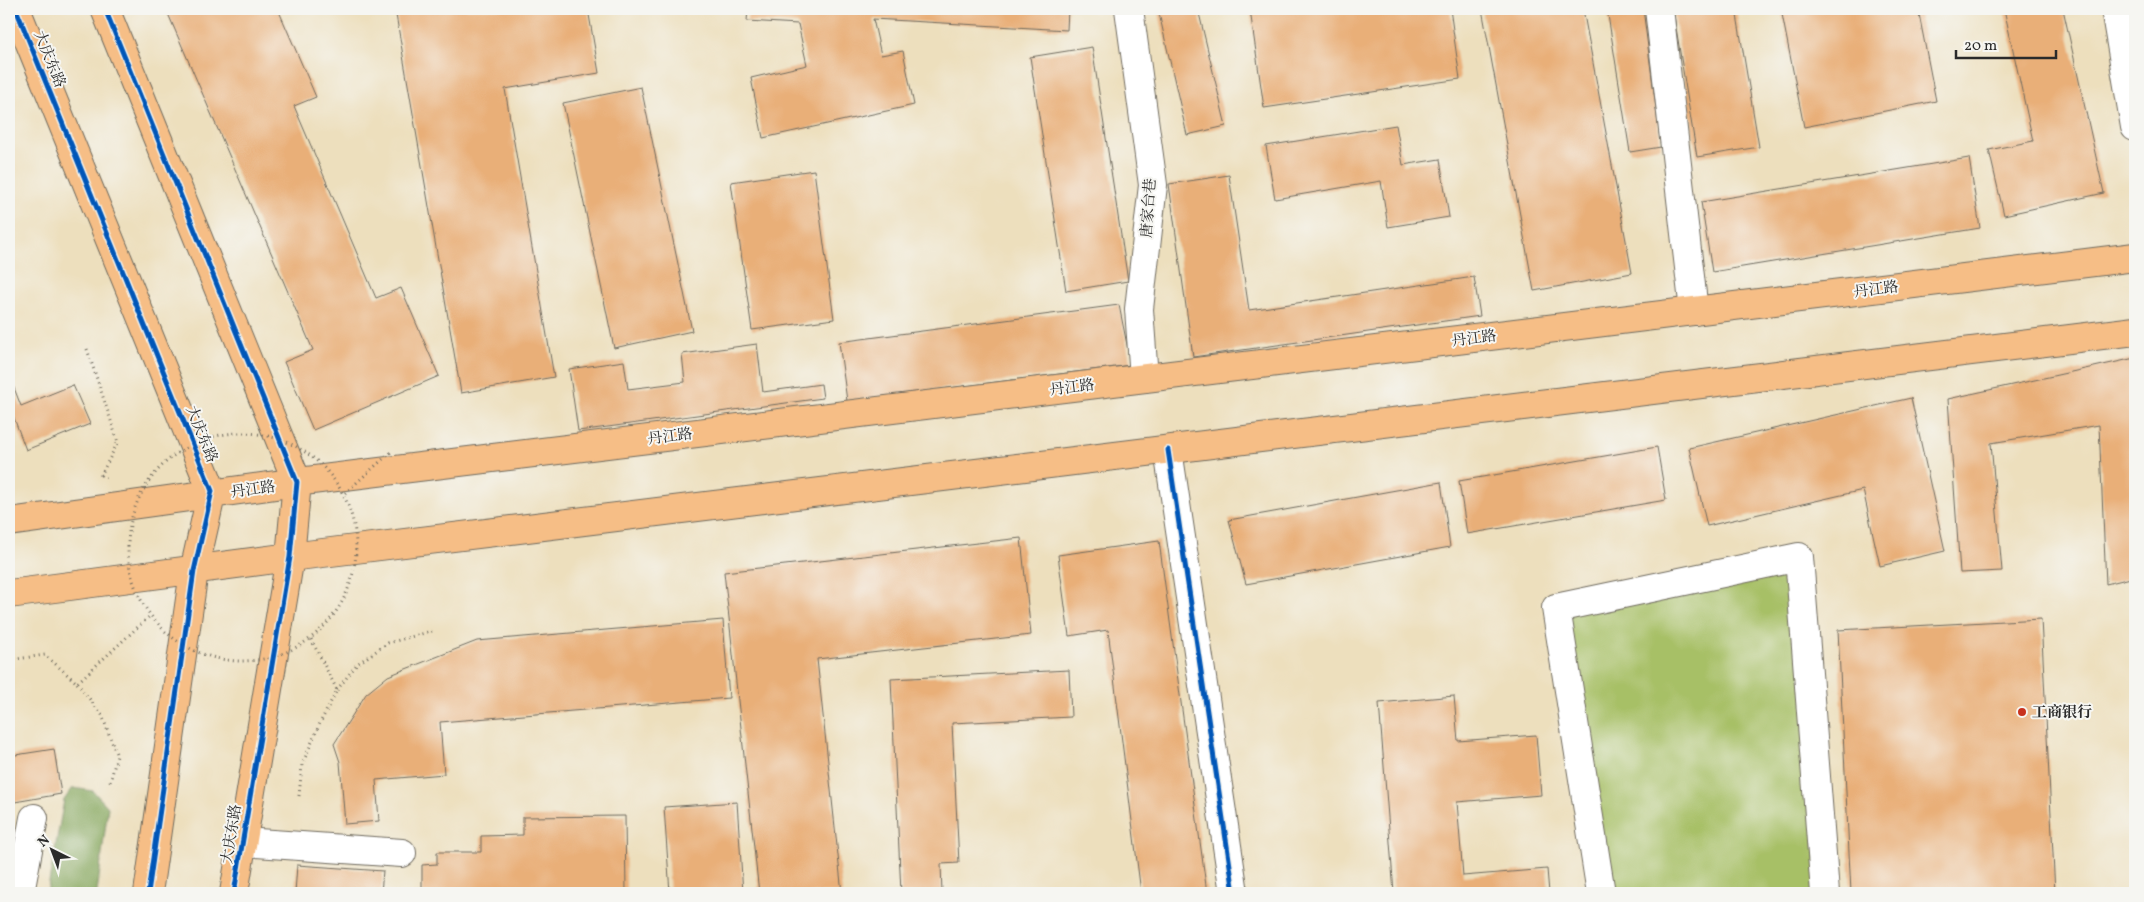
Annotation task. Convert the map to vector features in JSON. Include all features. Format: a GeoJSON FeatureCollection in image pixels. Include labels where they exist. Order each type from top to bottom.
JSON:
{"type":"FeatureCollection","features":[{"type":"Feature","properties":{"kind":"main road","name":"大庆东路"},"geometry":{"type":"LineString","coordinates":[[16,9],[212,491],[194,571],[148,893]]}},
{"type":"Feature","properties":{"kind":"main road","name":"大庆东路"},"geometry":{"type":"LineString","coordinates":[[105,9],[297,482],[290,557],[234,893]]}},
{"type":"Feature","properties":{"kind":"main road","name":"丹江路"},"geometry":{"type":"LineString","coordinates":[[9,522],[297,482],[2135,257]]}},
{"type":"Feature","properties":{"kind":"main road"},"geometry":{"type":"LineString","coordinates":[[9,594],[290,557],[2135,331]]}},
{"type":"Feature","properties":{"kind":"street","name":"唐家台巷"},"geometry":{"type":"LineString","coordinates":[[1129,9],[1153,185],[1138,309],[1144,378]]}},
{"type":"Feature","properties":{"kind":"street"},"geometry":{"type":"LineString","coordinates":[[1658,9],[1694,311]]}},
{"type":"Feature","properties":{"kind":"street"},"geometry":{"type":"LineString","coordinates":[[2114,9],[2135,127]]}},
{"type":"Feature","properties":{"kind":"street"},"geometry":{"type":"LineString","coordinates":[[1168,450],[1234,893]]}},
{"type":"Feature","properties":{"kind":"street"},"geometry":{"type":"LineString","coordinates":[[1602,893],[1556,608],[1799,557],[1825,893]]}},
{"type":"Feature","properties":{"kind":"street"},"geometry":{"type":"LineString","coordinates":[[20,893],[34,818]]}},
{"type":"Feature","properties":{"kind":"street"},"geometry":{"type":"LineString","coordinates":[[243,842],[402,853]]}},
{"type":"Feature","properties":{"kind":"path"},"geometry":{"type":"LineString","coordinates":[[87,349],[118,442],[101,475],[109,478]]}},
{"type":"Feature","properties":{"kind":"path"},"geometry":{"type":"LineString","coordinates":[[232,432],[271,435],[306,451],[334,477],[351,511],[357,550],[349,587],[330,620],[310,637],[300,645],[266,659],[228,661],[193,651],[162,630],[140,600],[128,565],[129,528],[140,493],[163,463],[195,442],[232,432]]}},
{"type":"Feature","properties":{"kind":"path"},"geometry":{"type":"LineString","coordinates":[[345,493],[391,452]]}},
{"type":"Feature","properties":{"kind":"path"},"geometry":{"type":"LineString","coordinates":[[378,456],[387,456]]}},
{"type":"Feature","properties":{"kind":"path"},"geometry":{"type":"LineString","coordinates":[[77,683],[151,615]]}},
{"type":"Feature","properties":{"kind":"path"},"geometry":{"type":"LineString","coordinates":[[297,846],[302,765],[337,690],[357,664],[388,643],[432,631]]}},
{"type":"Feature","properties":{"kind":"path"},"geometry":{"type":"LineString","coordinates":[[310,637],[337,690]]}},
{"type":"Feature","properties":{"kind":"path"},"geometry":{"type":"LineString","coordinates":[[9,660],[45,655],[77,683],[102,715],[117,756],[110,782]]}},
{"type":"Feature","properties":{"kind":"green space"},"geometry":{"type":"Polygon","coordinates":[[[1799,557],[1825,893],[1601,893],[1556,608],[1799,557]]]}},
{"type":"Feature","properties":{"kind":"green space"},"geometry":{"type":"Polygon","coordinates":[[[73,788],[93,791],[108,807],[97,893],[47,893],[64,800],[73,788]]]}},
{"type":"Feature","properties":{"kind":"building"},"geometry":{"type":"Polygon","coordinates":[[[166,9],[278,9],[316,97],[294,106],[376,298],[401,288],[439,376],[313,430],[284,362],[313,350],[166,9]]]}},
{"type":"Feature","properties":{"kind":"building"},"geometry":{"type":"Polygon","coordinates":[[[395,9],[588,9],[599,73],[505,89],[554,377],[461,393],[395,9]]]}},
{"type":"Feature","properties":{"kind":"building"},"geometry":{"type":"Polygon","coordinates":[[[748,9],[1068,9],[1067,30],[873,19],[881,55],[903,51],[914,105],[763,138],[751,78],[807,65],[798,24],[747,21],[748,9]]]}},
{"type":"Feature","properties":{"kind":"building"},"geometry":{"type":"Polygon","coordinates":[[[1158,9],[1198,9],[1226,126],[1187,135],[1158,9]]]}},
{"type":"Feature","properties":{"kind":"building"},"geometry":{"type":"Polygon","coordinates":[[[1450,9],[1460,79],[1264,108],[1250,10],[1450,9]]]}},
{"type":"Feature","properties":{"kind":"building"},"geometry":{"type":"Polygon","coordinates":[[[1482,9],[1583,9],[1632,273],[1534,291],[1482,9]]]}},
{"type":"Feature","properties":{"kind":"building"},"geometry":{"type":"Polygon","coordinates":[[[1607,9],[1643,9],[1661,147],[1630,152],[1607,9]]]}},
{"type":"Feature","properties":{"kind":"building"},"geometry":{"type":"Polygon","coordinates":[[[1673,9],[1736,9],[1759,147],[1697,157],[1673,9]]]}},
{"type":"Feature","properties":{"kind":"building"},"geometry":{"type":"Polygon","coordinates":[[[1781,9],[1918,9],[1936,101],[1804,127],[1781,9]]]}},
{"type":"Feature","properties":{"kind":"building"},"geometry":{"type":"Polygon","coordinates":[[[2004,9],[2063,9],[2104,193],[2004,215],[1989,150],[2033,141],[2004,9]]]}},
{"type":"Feature","properties":{"kind":"building"},"geometry":{"type":"Polygon","coordinates":[[[1092,47],[1128,281],[1066,291],[1030,57],[1092,47]]]}},
{"type":"Feature","properties":{"kind":"building"},"geometry":{"type":"Polygon","coordinates":[[[641,87],[692,331],[614,348],[563,103],[641,87]]]}},
{"type":"Feature","properties":{"kind":"building"},"geometry":{"type":"Polygon","coordinates":[[[1396,125],[1403,165],[1440,159],[1449,217],[1388,227],[1381,181],[1275,199],[1266,146],[1396,125]]]}},
{"type":"Feature","properties":{"kind":"building"},"geometry":{"type":"Polygon","coordinates":[[[1969,158],[1980,228],[1712,272],[1701,202],[1969,158]]]}},
{"type":"Feature","properties":{"kind":"building"},"geometry":{"type":"Polygon","coordinates":[[[814,170],[834,319],[752,330],[731,182],[814,170]]]}},
{"type":"Feature","properties":{"kind":"building"},"geometry":{"type":"Polygon","coordinates":[[[1229,175],[1249,310],[1474,277],[1480,316],[1193,357],[1169,184],[1229,175]]]}},
{"type":"Feature","properties":{"kind":"building"},"geometry":{"type":"Polygon","coordinates":[[[1119,305],[1131,365],[847,401],[839,342],[1119,305]]]}},
{"type":"Feature","properties":{"kind":"building"},"geometry":{"type":"Polygon","coordinates":[[[757,344],[763,392],[821,384],[823,398],[578,431],[569,369],[624,361],[628,389],[685,382],[682,354],[757,344]]]}},
{"type":"Feature","properties":{"kind":"building"},"geometry":{"type":"Polygon","coordinates":[[[2135,358],[2135,577],[2106,584],[2099,425],[1991,443],[2002,571],[1960,573],[1948,399],[2135,358]]]}},
{"type":"Feature","properties":{"kind":"building"},"geometry":{"type":"Polygon","coordinates":[[[9,375],[21,406],[73,385],[90,424],[26,450],[11,410],[9,411],[9,375]]]}},
{"type":"Feature","properties":{"kind":"building"},"geometry":{"type":"Polygon","coordinates":[[[1911,398],[1945,551],[1880,566],[1863,490],[1707,526],[1689,448],[1911,398]]]}},
{"type":"Feature","properties":{"kind":"building"},"geometry":{"type":"Polygon","coordinates":[[[1657,447],[1666,500],[1467,534],[1459,481],[1657,447]]]}},
{"type":"Feature","properties":{"kind":"building"},"geometry":{"type":"Polygon","coordinates":[[[1441,482],[1450,547],[1246,584],[1229,520],[1441,482]]]}},
{"type":"Feature","properties":{"kind":"building"},"geometry":{"type":"Polygon","coordinates":[[[1021,538],[1031,635],[817,659],[842,893],[759,893],[724,572],[1021,538]]]}},
{"type":"Feature","properties":{"kind":"building"},"geometry":{"type":"Polygon","coordinates":[[[1159,541],[1207,893],[1141,893],[1108,630],[1069,636],[1058,555],[1159,541]]]}},
{"type":"Feature","properties":{"kind":"building"},"geometry":{"type":"Polygon","coordinates":[[[2041,619],[2055,893],[1851,893],[1838,630],[2041,619]]]}},
{"type":"Feature","properties":{"kind":"building"},"geometry":{"type":"Polygon","coordinates":[[[723,620],[729,698],[440,722],[444,774],[376,780],[379,821],[345,824],[340,762],[334,744],[366,694],[388,676],[477,641],[723,620]]]}},
{"type":"Feature","properties":{"kind":"building"},"geometry":{"type":"Polygon","coordinates":[[[1069,670],[1071,717],[952,723],[959,863],[941,864],[942,893],[901,893],[891,679],[1069,670]]]}},
{"type":"Feature","properties":{"kind":"building"},"geometry":{"type":"Polygon","coordinates":[[[1454,696],[1458,741],[1536,735],[1541,795],[1457,802],[1463,876],[1547,869],[1549,893],[1394,893],[1379,703],[1454,696]]]}},
{"type":"Feature","properties":{"kind":"building"},"geometry":{"type":"Polygon","coordinates":[[[54,749],[61,794],[9,803],[9,756],[54,749]]]}},
{"type":"Feature","properties":{"kind":"building"},"geometry":{"type":"Polygon","coordinates":[[[737,802],[743,893],[670,893],[664,807],[737,802]]]}},
{"type":"Feature","properties":{"kind":"building"},"geometry":{"type":"Polygon","coordinates":[[[625,816],[626,893],[422,893],[422,865],[437,864],[437,852],[481,852],[481,836],[523,835],[523,817],[625,816]]]}},
{"type":"Feature","properties":{"kind":"building"},"geometry":{"type":"Polygon","coordinates":[[[297,865],[383,871],[381,893],[295,893],[297,865]]]}},
{"type":"Feature","properties":{"kind":"cycle path"},"geometry":{"type":"LineString","coordinates":[[16,9],[212,491],[194,571],[148,893]]}},
{"type":"Feature","properties":{"kind":"cycle path"},"geometry":{"type":"LineString","coordinates":[[105,9],[297,482],[290,557],[234,893]]}},
{"type":"Feature","properties":{"kind":"cycle path"},"geometry":{"type":"LineString","coordinates":[[1168,450],[1234,893]]}},
{"type":"Feature","properties":{"kind":"place","name":"工商银行"},"geometry":{"type":"Point","coordinates":[2022,712]}}]}
